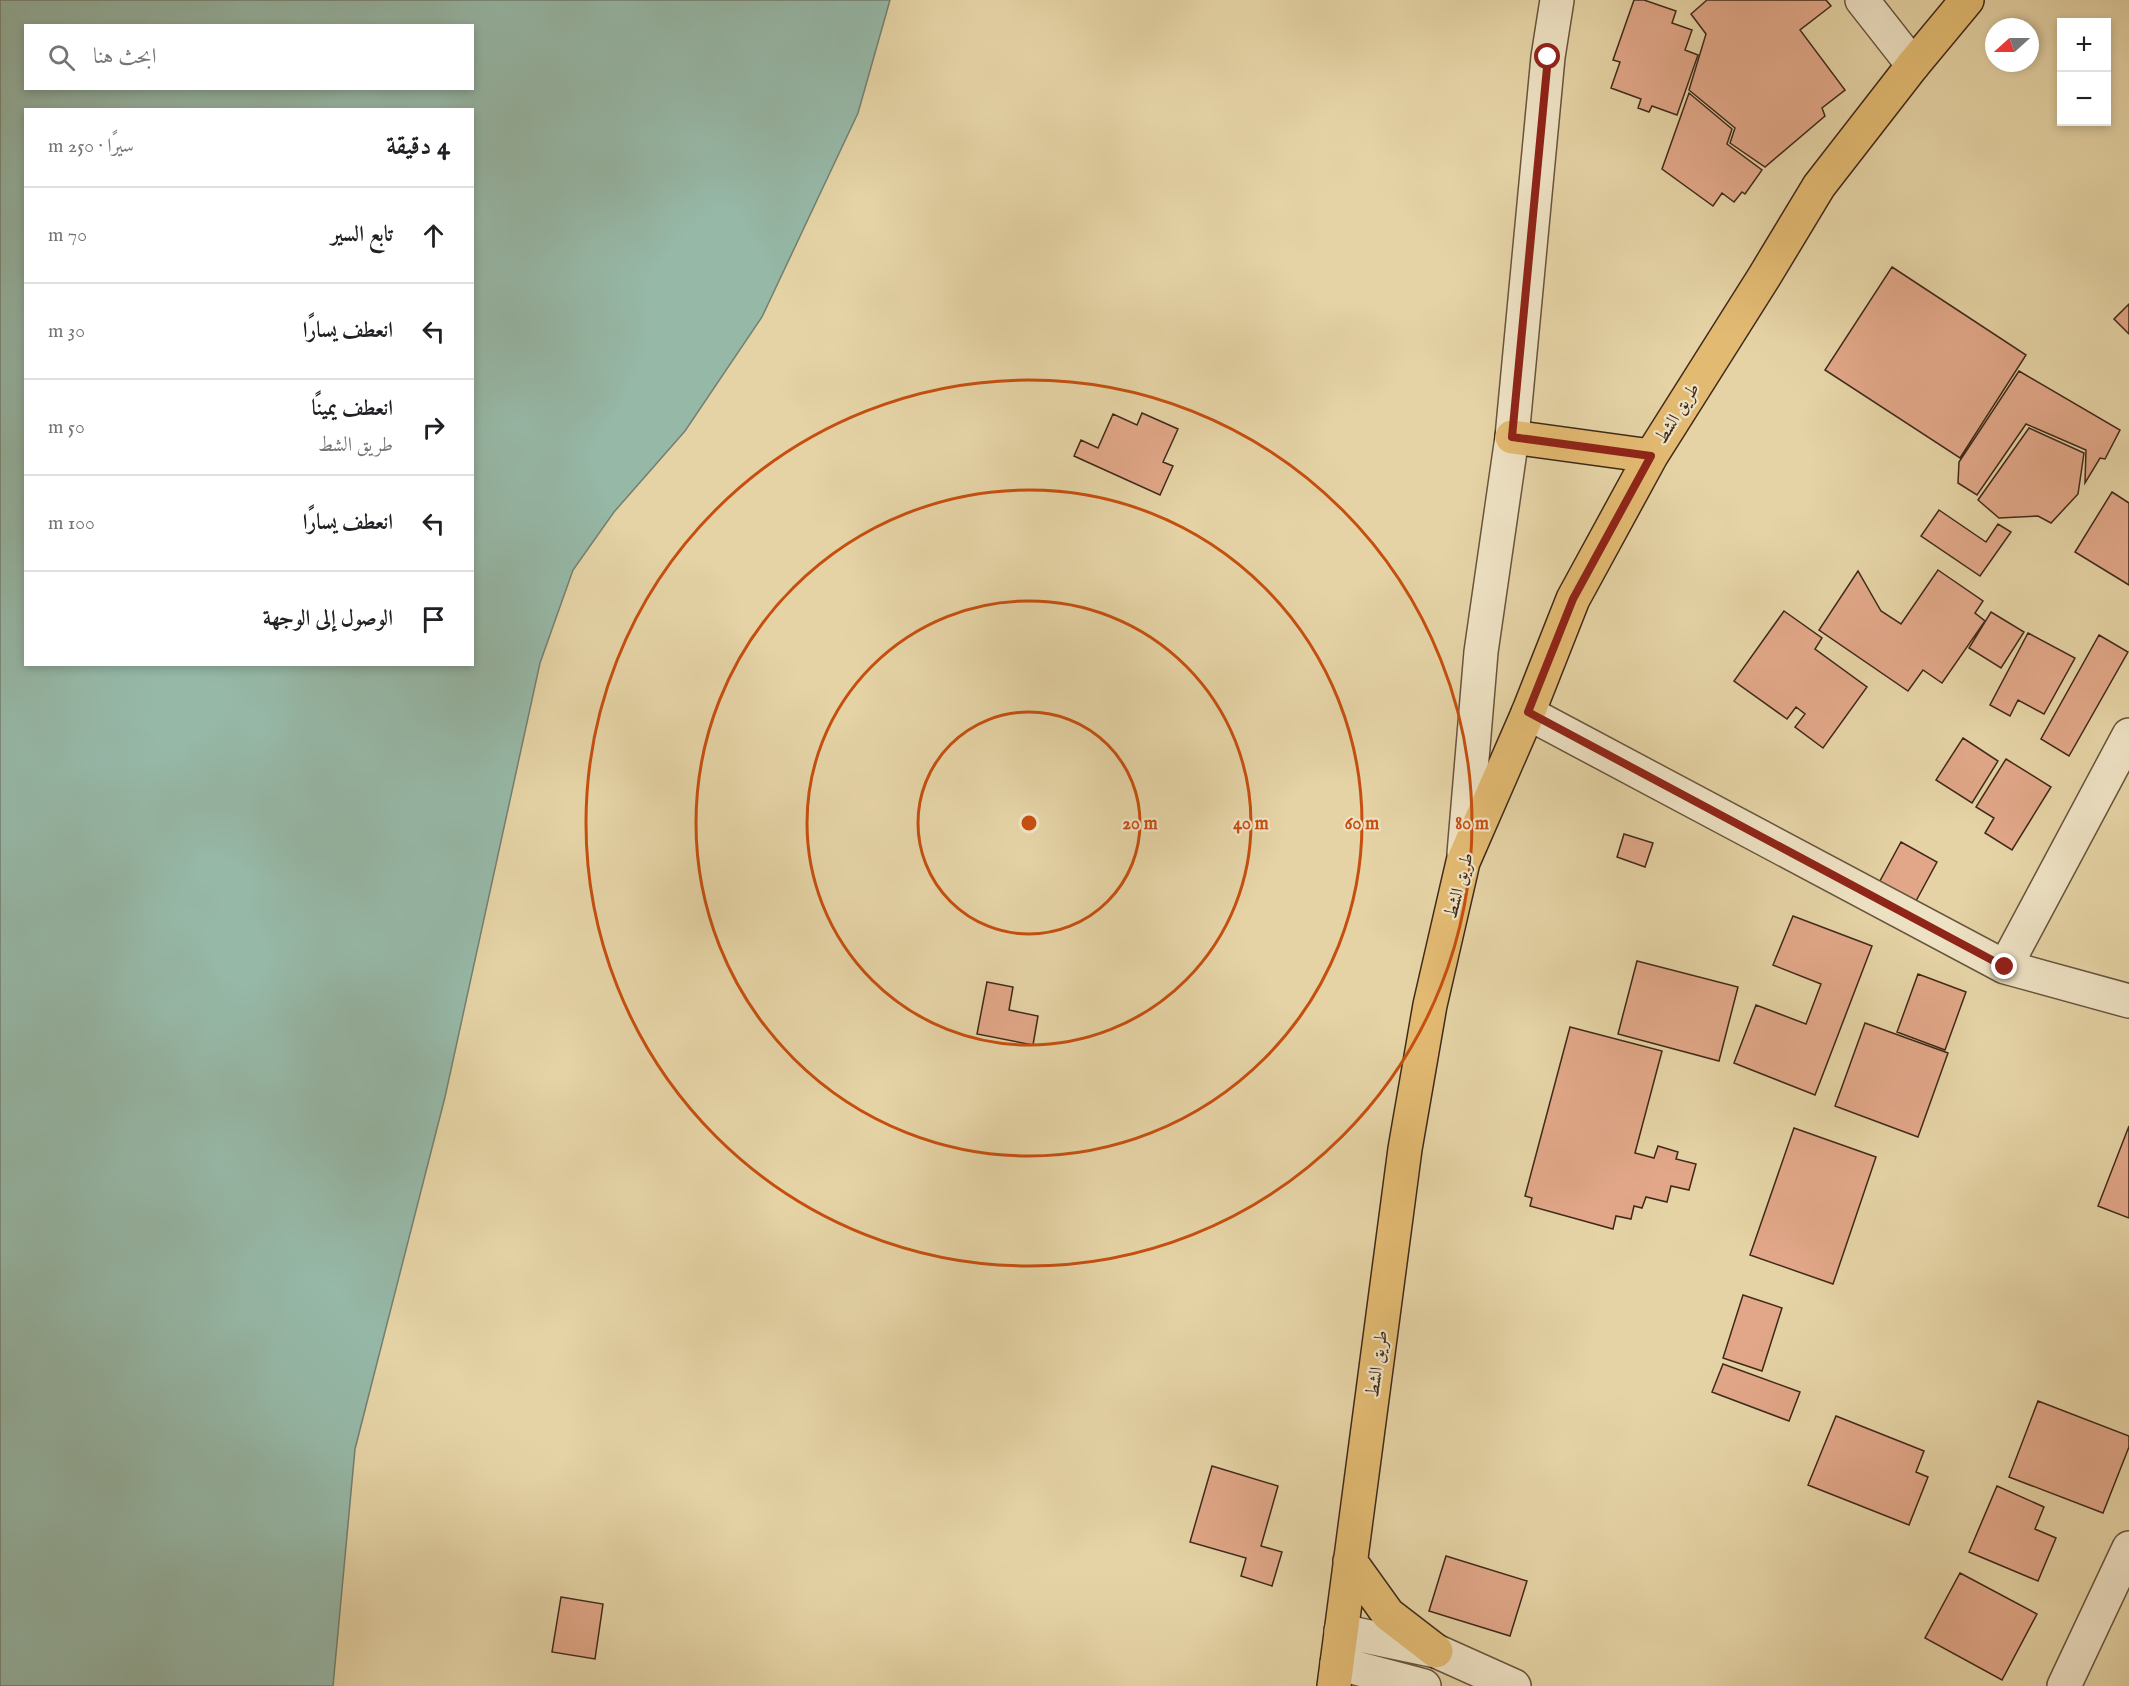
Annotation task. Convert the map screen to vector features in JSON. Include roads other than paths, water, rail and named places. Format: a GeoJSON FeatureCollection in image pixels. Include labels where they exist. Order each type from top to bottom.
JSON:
{"type":"FeatureCollection","features":[{"type":"Feature","properties":{"kind":"main road","name":"طريق الشط"},"geometry":{"type":"LineString","coordinates":[[1337,1660],[1405,1149],[1430,1005],[1463,862],[1528,712],[1573,599],[1651,456],[1819,186],[1966,0]]}},
{"type":"Feature","properties":{"kind":"main road"},"geometry":{"type":"LineString","coordinates":[[1512,437],[1651,456]]}},
{"type":"Feature","properties":{"kind":"main road"},"geometry":{"type":"LineString","coordinates":[[1350,1561],[1388,1614],[1436,1651]]}},
{"type":"Feature","properties":{"kind":"street"},"geometry":{"type":"LineString","coordinates":[[1463,862],[1481,652],[1512,437],[1548,57],[1557,0]]}},
{"type":"Feature","properties":{"kind":"street"},"geometry":{"type":"LineString","coordinates":[[1862,0],[1913,65]]}},
{"type":"Feature","properties":{"kind":"street"},"geometry":{"type":"LineString","coordinates":[[1528,712],[2005,967],[2129,1001]]}},
{"type":"Feature","properties":{"kind":"street"},"geometry":{"type":"LineString","coordinates":[[2005,967],[2129,735]]}},
{"type":"Feature","properties":{"kind":"street"},"geometry":{"type":"LineString","coordinates":[[2064,1686],[2129,1548]]}},
{"type":"Feature","properties":{"kind":"street"},"geometry":{"type":"LineString","coordinates":[[1337,1660],[1436,1651],[1514,1686]]}},
{"type":"Feature","properties":{"kind":"street"},"geometry":{"type":"LineString","coordinates":[[1337,1660],[1424,1686]]}}]}
